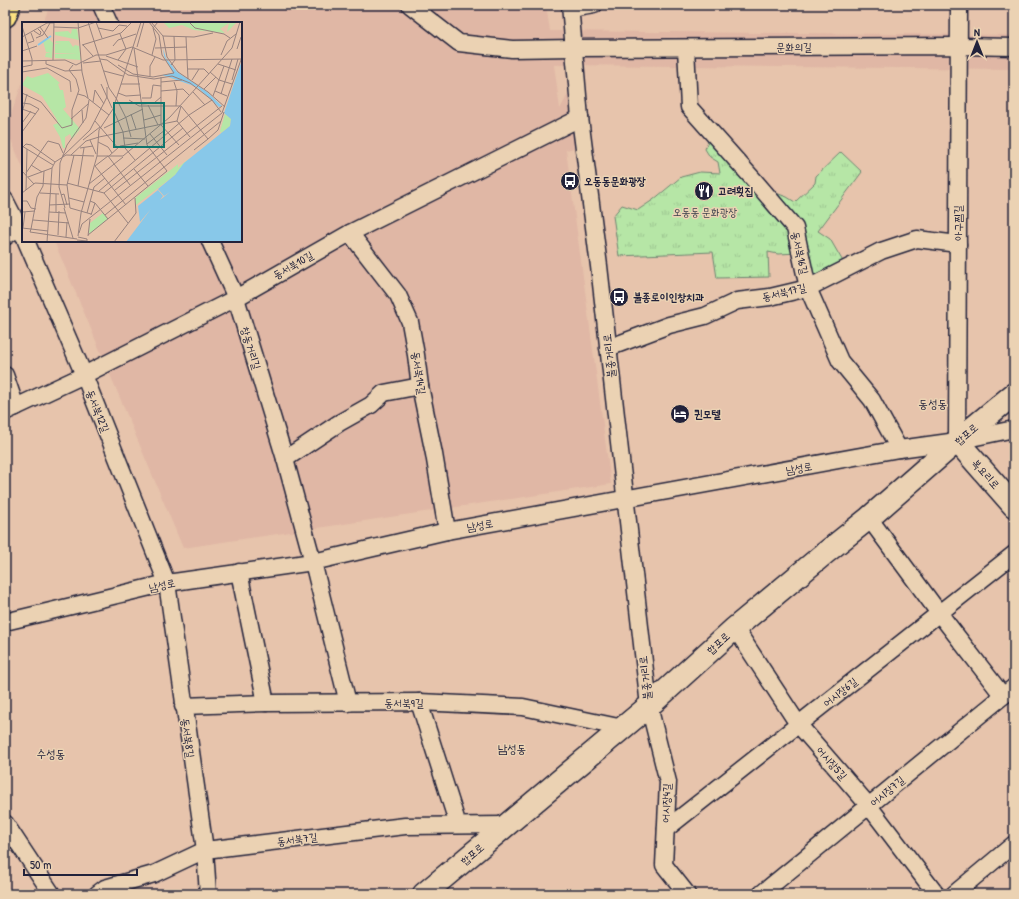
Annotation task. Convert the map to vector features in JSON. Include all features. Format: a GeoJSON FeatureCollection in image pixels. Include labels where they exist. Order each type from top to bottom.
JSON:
{"type":"FeatureCollection","features":[{"type":"Feature","properties":{"kind":"main road"},"geometry":{"type":"LineString","coordinates":[[5,16],[9,5]]}},
{"type":"Feature","properties":{"kind":"main road","name":"합포로"},"geometry":{"type":"LineString","coordinates":[[432,892],[506,825],[649,706],[735,628],[869,518],[957,441],[1014,394]]}},
{"type":"Feature","properties":{"kind":"main road","name":"복요리로"},"geometry":{"type":"LineString","coordinates":[[957,441],[1014,506]]}},
{"type":"Feature","properties":{"kind":"street"},"geometry":{"type":"LineString","coordinates":[[101,5],[109,22]]}},
{"type":"Feature","properties":{"kind":"street","name":"문화의길"},"geometry":{"type":"LineString","coordinates":[[410,5],[458,43],[512,49],[959,46],[1014,47]]}},
{"type":"Feature","properties":{"kind":"street"},"geometry":{"type":"LineString","coordinates":[[570,7],[594,5]]}},
{"type":"Feature","properties":{"kind":"street","name":"아구찜길"},"geometry":{"type":"LineString","coordinates":[[957,441],[959,5]]}},
{"type":"Feature","properties":{"kind":"street","name":"불종거리로"},"geometry":{"type":"LineString","coordinates":[[570,7],[580,118],[600,266],[649,706]]}},
{"type":"Feature","properties":{"kind":"street","name":"동서북16길"},"geometry":{"type":"LineString","coordinates":[[686,48],[689,108],[795,228],[808,288],[840,361],[872,400],[899,449]]}},
{"type":"Feature","properties":{"kind":"street","name":"동서북10길"},"geometry":{"type":"LineString","coordinates":[[10,410],[84,376],[236,298],[350,233],[580,118]]}},
{"type":"Feature","properties":{"kind":"street","name":"동서북12길"},"geometry":{"type":"LineString","coordinates":[[5,200],[22,232]]}},
{"type":"Feature","properties":{"kind":"street","name":"동서북14길"},"geometry":{"type":"LineString","coordinates":[[350,233],[398,295],[410,322],[420,386],[434,454],[447,531]]}},
{"type":"Feature","properties":{"kind":"street"},"geometry":{"type":"LineString","coordinates":[[5,237],[22,234]]}},
{"type":"Feature","properties":{"kind":"street","name":"동서북17길"},"geometry":{"type":"LineString","coordinates":[[608,348],[669,325],[706,316],[737,301],[770,297],[808,288],[881,251],[917,239],[958,244]]}},
{"type":"Feature","properties":{"kind":"street","name":"동서북12길"},"geometry":{"type":"LineString","coordinates":[[26,242],[84,376],[167,583]]}},
{"type":"Feature","properties":{"kind":"street","name":"창동거리길"},"geometry":{"type":"LineString","coordinates":[[210,242],[236,298],[285,459],[314,562],[348,703]]}},
{"type":"Feature","properties":{"kind":"street"},"geometry":{"type":"LineString","coordinates":[[5,374],[10,410]]}},
{"type":"Feature","properties":{"kind":"street"},"geometry":{"type":"LineString","coordinates":[[285,459],[339,423],[371,405],[384,393],[420,386]]}},
{"type":"Feature","properties":{"kind":"street","name":"남성로"},"geometry":{"type":"LineString","coordinates":[[5,622],[167,583],[314,562],[447,531],[899,449],[957,441],[1014,429]]}},
{"type":"Feature","properties":{"kind":"street"},"geometry":{"type":"LineString","coordinates":[[869,518],[939,613],[1008,692]]}},
{"type":"Feature","properties":{"kind":"street","name":"어시장6길"},"geometry":{"type":"LineString","coordinates":[[666,829],[1014,554]]}},
{"type":"Feature","properties":{"kind":"street"},"geometry":{"type":"LineString","coordinates":[[239,572],[266,703]]}},
{"type":"Feature","properties":{"kind":"street","name":"동서북8길"},"geometry":{"type":"LineString","coordinates":[[167,583],[183,706],[205,850],[208,894]]}},
{"type":"Feature","properties":{"kind":"street","name":"어시장5길"},"geometry":{"type":"LineString","coordinates":[[735,628],[798,724],[869,806],[936,894]]}},
{"type":"Feature","properties":{"kind":"street","name":"어시장7길"},"geometry":{"type":"LineString","coordinates":[[761,894],[1008,692]]}},
{"type":"Feature","properties":{"kind":"street"},"geometry":{"type":"LineString","coordinates":[[419,702],[458,825]]}},
{"type":"Feature","properties":{"kind":"street","name":"동서북9길"},"geometry":{"type":"LineString","coordinates":[[183,706],[266,703],[419,702],[523,707],[623,728]]}},
{"type":"Feature","properties":{"kind":"street","name":"어시장4길"},"geometry":{"type":"LineString","coordinates":[[649,706],[668,782],[664,865],[687,894]]}},
{"type":"Feature","properties":{"kind":"street"},"geometry":{"type":"LineString","coordinates":[[5,823],[52,894]]}},
{"type":"Feature","properties":{"kind":"street","name":"동서북7길"},"geometry":{"type":"LineString","coordinates":[[97,894],[105,888],[154,874],[205,850],[405,826],[506,825]]}},
{"type":"Feature","properties":{"kind":"street"},"geometry":{"type":"LineString","coordinates":[[954,894],[1014,844]]}},
{"type":"Feature","properties":{"kind":"shaded area"},"geometry":{"type":"Polygon","coordinates":[[[50,5],[546,5],[550,31],[1014,35],[1014,69],[554,65],[560,109],[567,96],[573,96],[578,147],[566,150],[611,484],[183,548],[54,242],[242,242],[242,22],[43,22],[50,5]]]}},
{"type":"Feature","properties":{"kind":"shaded area"},"geometry":{"type":"Polygon","coordinates":[[[22,84],[22,166],[6,128],[22,84]]]}},
{"type":"Feature","properties":{"kind":"green space","name":"오동동 문화광장"},"geometry":{"type":"Polygon","coordinates":[[[715,139],[773,192],[787,197],[795,202],[815,183],[816,176],[841,152],[862,172],[818,231],[830,239],[845,265],[813,280],[800,253],[778,254],[768,252],[769,277],[717,278],[713,252],[619,256],[613,216],[622,205],[638,210],[681,177],[700,172],[720,173],[718,162],[710,157],[705,149],[708,141],[715,139]]]}},
{"type":"Feature","properties":{"kind":"place","name":"오동동문화광장"},"geometry":{"type":"Point","coordinates":[570,181]}},
{"type":"Feature","properties":{"kind":"place","name":"고려횟집"},"geometry":{"type":"Point","coordinates":[704,191]}},
{"type":"Feature","properties":{"kind":"place","name":"불종로이인창치과"},"geometry":{"type":"Point","coordinates":[619,297]}},
{"type":"Feature","properties":{"kind":"place","name":"퀸모텔"},"geometry":{"type":"Point","coordinates":[680,414]}},
{"type":"Feature","properties":{"kind":"district","name":"동성동"},"geometry":{"type":"Point","coordinates":[933,404]}},
{"type":"Feature","properties":{"kind":"district","name":"남성동"},"geometry":{"type":"Point","coordinates":[512,749]}},
{"type":"Feature","properties":{"kind":"district","name":"수성동"},"geometry":{"type":"Point","coordinates":[51,754]}}]}
